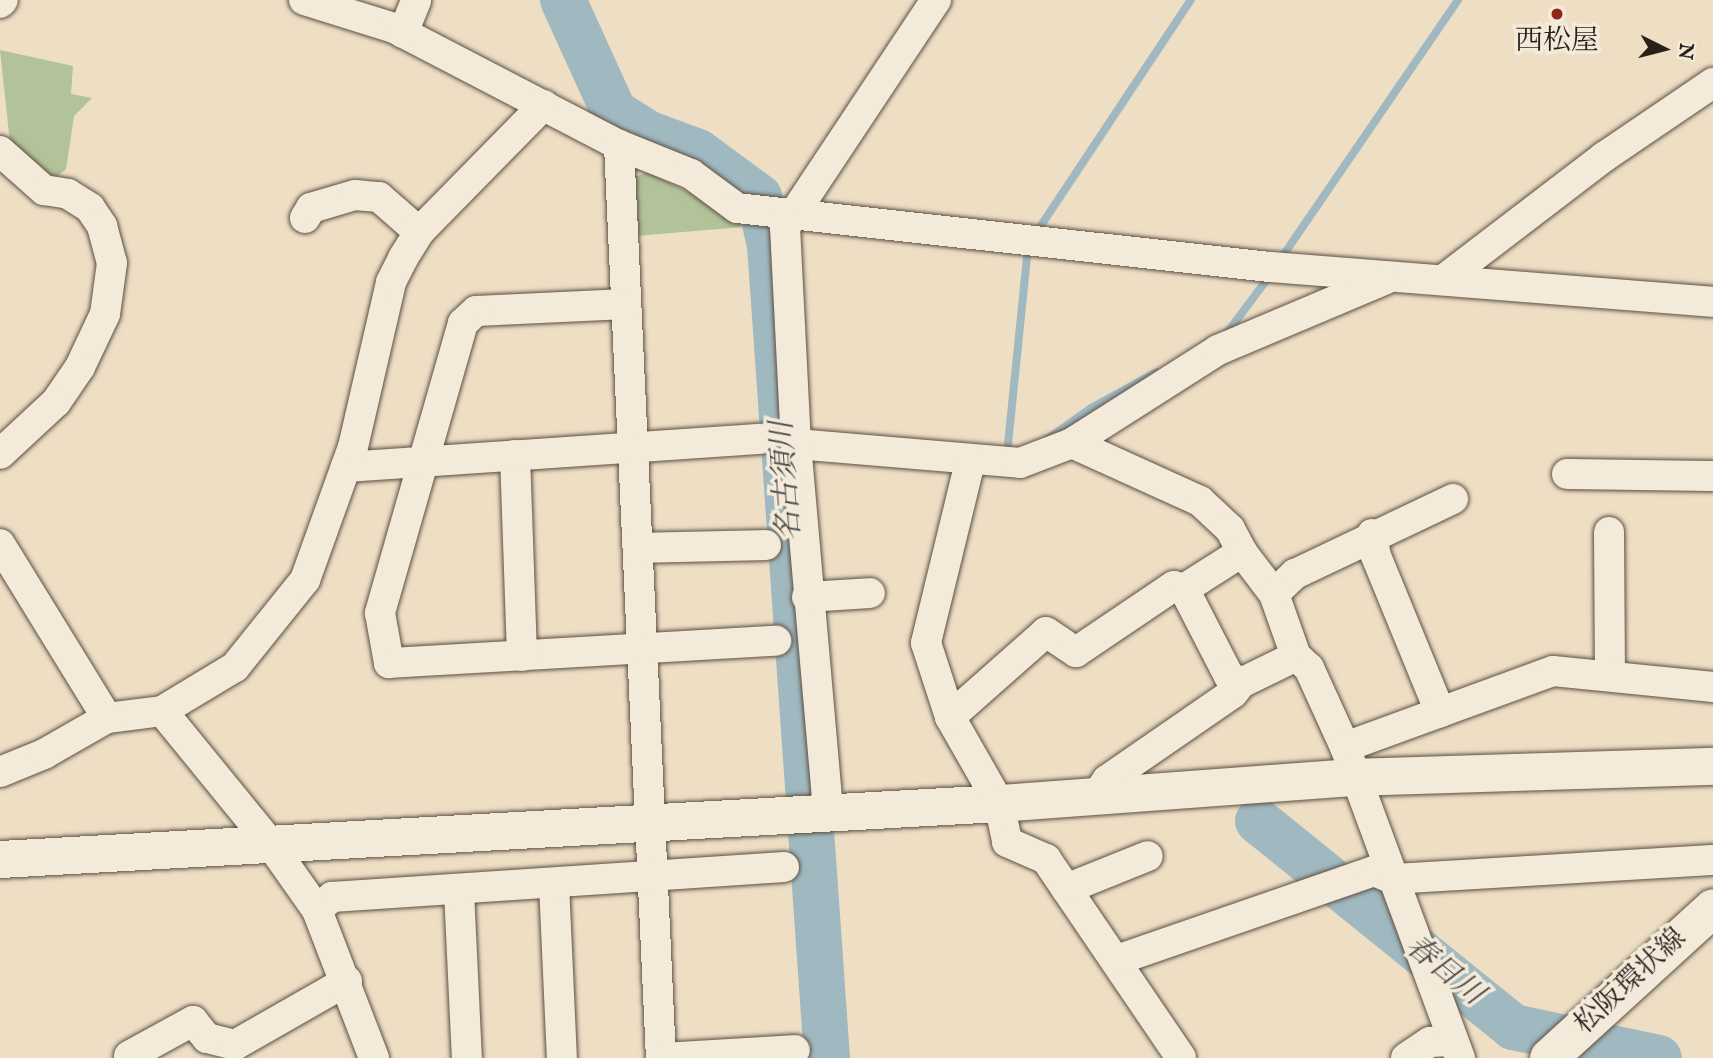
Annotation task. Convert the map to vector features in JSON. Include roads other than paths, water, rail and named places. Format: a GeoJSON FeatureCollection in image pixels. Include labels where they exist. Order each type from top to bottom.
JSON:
{"type":"FeatureCollection","features":[{"type":"Feature","properties":{"kind":"main road","name":"松阪環状線"},"geometry":{"type":"LineString","coordinates":[[1549,1058],[1706,922]]}},
{"type":"Feature","properties":{"kind":"street"},"geometry":{"type":"LineString","coordinates":[[304,0],[398,31],[619,145],[691,174],[737,208],[1278,268],[1713,302]]}},
{"type":"Feature","properties":{"kind":"street"},"geometry":{"type":"LineString","coordinates":[[381,0],[398,31]]}},
{"type":"Feature","properties":{"kind":"street"},"geometry":{"type":"LineString","coordinates":[[398,31],[416,0]]}},
{"type":"Feature","properties":{"kind":"street"},"geometry":{"type":"LineString","coordinates":[[815,812],[807,597],[784,237],[788,214],[936,0]]}},
{"type":"Feature","properties":{"kind":"street"},"geometry":{"type":"LineString","coordinates":[[1443,280],[1604,158],[1713,83]]}},
{"type":"Feature","properties":{"kind":"street"},"geometry":{"type":"LineString","coordinates":[[0,772],[44,754],[107,718],[162,711],[235,667],[256,645],[260,634],[305,580],[346,467],[391,282],[419,232],[544,105]]}},
{"type":"Feature","properties":{"kind":"street"},"geometry":{"type":"LineString","coordinates":[[619,145],[661,1058],[795,1050]]}},
{"type":"Feature","properties":{"kind":"street"},"geometry":{"type":"LineString","coordinates":[[0,151],[44,190],[68,194],[90,208],[102,226],[112,263],[105,314],[80,367],[56,402],[0,454]]}},
{"type":"Feature","properties":{"kind":"street"},"geometry":{"type":"LineString","coordinates":[[305,218],[312,208],[355,195],[379,197],[419,232]]}},
{"type":"Feature","properties":{"kind":"street"},"geometry":{"type":"LineString","coordinates":[[796,444],[963,461],[1020,463],[1072,443],[1218,350],[1393,276]]}},
{"type":"Feature","properties":{"kind":"street"},"geometry":{"type":"LineString","coordinates":[[626,304],[476,311],[463,323],[427,459],[380,613],[389,663],[642,652],[776,641]]}},
{"type":"Feature","properties":{"kind":"street"},"geometry":{"type":"LineString","coordinates":[[346,467],[427,459],[761,439]]}},
{"type":"Feature","properties":{"kind":"street"},"geometry":{"type":"LineString","coordinates":[[1072,443],[1200,501],[1230,529],[1242,552],[1274,594],[1296,656],[1309,668],[1350,762],[1455,1050]]}},
{"type":"Feature","properties":{"kind":"street"},"geometry":{"type":"LineString","coordinates":[[515,455],[522,656]]}},
{"type":"Feature","properties":{"kind":"street"},"geometry":{"type":"LineString","coordinates":[[963,461],[926,643],[950,717],[999,803],[1007,842],[1046,859],[1181,1058]]}},
{"type":"Feature","properties":{"kind":"street"},"geometry":{"type":"LineString","coordinates":[[1567,474],[1713,476]]}},
{"type":"Feature","properties":{"kind":"street"},"geometry":{"type":"LineString","coordinates":[[1274,594],[1295,574],[1372,534],[1453,499]]}},
{"type":"Feature","properties":{"kind":"street"},"geometry":{"type":"LineString","coordinates":[[1609,531],[1610,676]]}},
{"type":"Feature","properties":{"kind":"street"},"geometry":{"type":"LineString","coordinates":[[1372,534],[1376,556],[1440,712]]}},
{"type":"Feature","properties":{"kind":"street"},"geometry":{"type":"LineString","coordinates":[[0,544],[8,574],[107,718]]}},
{"type":"Feature","properties":{"kind":"street"},"geometry":{"type":"LineString","coordinates":[[638,548],[766,545]]}},
{"type":"Feature","properties":{"kind":"street"},"geometry":{"type":"LineString","coordinates":[[1184,589],[1242,552]]}},
{"type":"Feature","properties":{"kind":"street"},"geometry":{"type":"LineString","coordinates":[[950,717],[1046,632],[1076,652],[1174,586],[1184,589],[1229,676],[1241,683]]}},
{"type":"Feature","properties":{"kind":"street"},"geometry":{"type":"LineString","coordinates":[[807,597],[870,593]]}},
{"type":"Feature","properties":{"kind":"street"},"geometry":{"type":"LineString","coordinates":[[1097,795],[1107,780],[1233,694],[1241,683],[1296,656]]}},
{"type":"Feature","properties":{"kind":"street"},"geometry":{"type":"LineString","coordinates":[[1350,762],[1440,712],[1553,671],[1713,687]]}},
{"type":"Feature","properties":{"kind":"street"},"geometry":{"type":"LineString","coordinates":[[162,711],[269,842],[317,909],[347,981],[372,1057]]}},
{"type":"Feature","properties":{"kind":"street"},"geometry":{"type":"LineString","coordinates":[[0,859],[649,820],[999,803],[1097,795],[1350,762],[1713,766]]}},
{"type":"Feature","properties":{"kind":"street"},"geometry":{"type":"LineString","coordinates":[[1066,889],[1148,856]]}},
{"type":"Feature","properties":{"kind":"street"},"geometry":{"type":"LineString","coordinates":[[1117,960],[1374,871],[1393,879],[1713,860]]}},
{"type":"Feature","properties":{"kind":"street"},"geometry":{"type":"LineString","coordinates":[[317,909],[332,897],[458,891],[784,867]]}},
{"type":"Feature","properties":{"kind":"street"},"geometry":{"type":"LineString","coordinates":[[554,884],[562,1058]]}},
{"type":"Feature","properties":{"kind":"street"},"geometry":{"type":"LineString","coordinates":[[458,891],[467,1058]]}},
{"type":"Feature","properties":{"kind":"street"},"geometry":{"type":"LineString","coordinates":[[129,1056],[193,1021],[207,1038],[235,1045],[347,981]]}},
{"type":"Feature","properties":{"kind":"street"},"geometry":{"type":"LineString","coordinates":[[1406,1058],[1430,1042],[1455,1050]]}},
{"type":"Feature","properties":{"kind":"waterway","name":"名古須川"},"geometry":{"type":"LineString","coordinates":[[563,0],[614,112],[647,133],[698,152],[759,197],[770,245],[827,1058]]}},
{"type":"Feature","properties":{"kind":"waterway"},"geometry":{"type":"LineString","coordinates":[[1034,236],[1191,0]]}},
{"type":"Feature","properties":{"kind":"waterway"},"geometry":{"type":"LineString","coordinates":[[1280,260],[1458,0]]}},
{"type":"Feature","properties":{"kind":"waterway"},"geometry":{"type":"LineString","coordinates":[[1007,454],[1028,247]]}},
{"type":"Feature","properties":{"kind":"waterway"},"geometry":{"type":"LineString","coordinates":[[1227,333],[1271,274]]}},
{"type":"Feature","properties":{"kind":"waterway"},"geometry":{"type":"LineString","coordinates":[[1046,440],[1091,408],[1157,372]]}},
{"type":"Feature","properties":{"kind":"waterway","name":"春日川"},"geometry":{"type":"LineString","coordinates":[[1258,821],[1513,1027],[1659,1058]]}},
{"type":"Feature","properties":{"kind":"place","name":"西松屋"},"geometry":{"type":"Point","coordinates":[1557,14]}}]}
